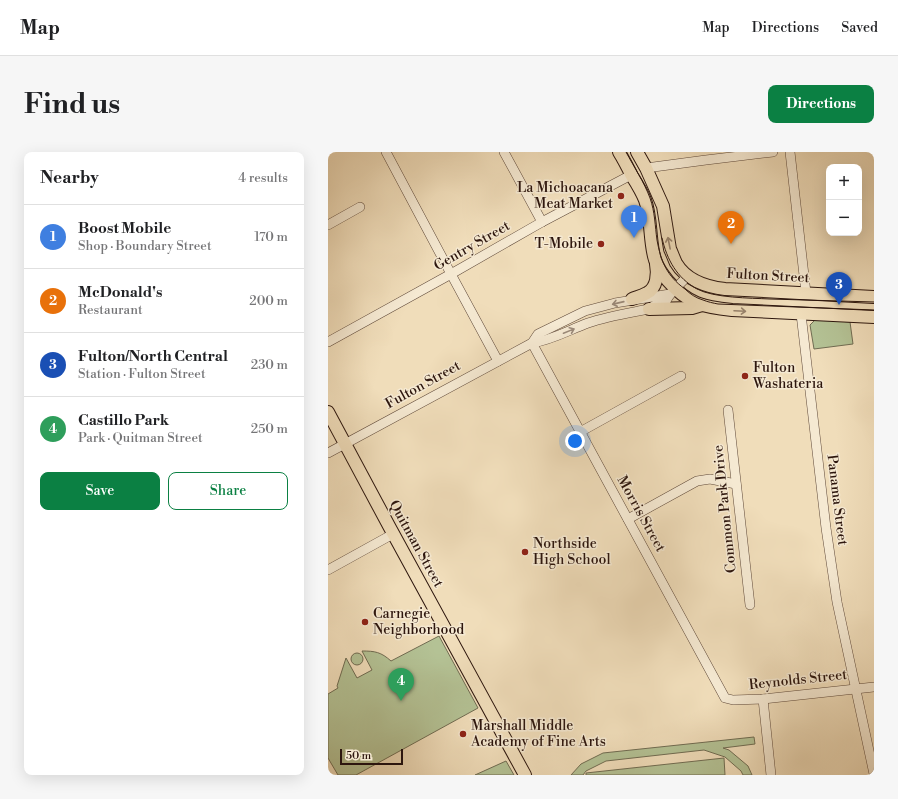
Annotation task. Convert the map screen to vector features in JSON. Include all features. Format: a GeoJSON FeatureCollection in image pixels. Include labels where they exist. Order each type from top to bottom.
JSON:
{"type":"FeatureCollection","features":[{"type":"Feature","properties":{"kind":"main road"},"geometry":{"type":"LineString","coordinates":[[619,152],[645,200],[657,268],[656,283],[652,289],[648,293],[632,300]]}},
{"type":"Feature","properties":{"kind":"main road"},"geometry":{"type":"LineString","coordinates":[[637,152],[663,206],[670,249],[676,263],[688,276]]}},
{"type":"Feature","properties":{"kind":"main road"},"geometry":{"type":"LineString","coordinates":[[655,261],[673,291],[702,306]]}},
{"type":"Feature","properties":{"kind":"main road","name":"Fulton Street"},"geometry":{"type":"LineString","coordinates":[[688,276],[715,288],[874,297]]}},
{"type":"Feature","properties":{"kind":"main road"},"geometry":{"type":"LineString","coordinates":[[649,309],[692,308],[702,306],[732,310],[874,317]]}},
{"type":"Feature","properties":{"kind":"main road","name":"Quitman Street"},"geometry":{"type":"LineString","coordinates":[[328,412],[525,775]]}},
{"type":"Feature","properties":{"kind":"street"},"geometry":{"type":"LineString","coordinates":[[386,152],[498,361]]}},
{"type":"Feature","properties":{"kind":"street"},"geometry":{"type":"LineString","coordinates":[[504,152],[542,222]]}},
{"type":"Feature","properties":{"kind":"street"},"geometry":{"type":"LineString","coordinates":[[646,168],[705,156],[773,152]]}},
{"type":"Feature","properties":{"kind":"street"},"geometry":{"type":"LineString","coordinates":[[790,152],[806,293]]}},
{"type":"Feature","properties":{"kind":"street","name":"Gentry Street"},"geometry":{"type":"LineString","coordinates":[[328,342],[542,222],[631,175]]}},
{"type":"Feature","properties":{"kind":"street"},"geometry":{"type":"LineString","coordinates":[[328,225],[360,207]]}},
{"type":"Feature","properties":{"kind":"street","name":"Fulton Street"},"geometry":{"type":"LineString","coordinates":[[328,453],[532,343],[543,342],[588,323],[604,318],[649,309],[666,301],[673,291],[688,276]]}},
{"type":"Feature","properties":{"kind":"street","name":"Fulton Street"},"geometry":{"type":"LineString","coordinates":[[532,343],[538,334],[584,312],[615,303],[649,298],[673,291]]}},
{"type":"Feature","properties":{"kind":"street"},"geometry":{"type":"LineString","coordinates":[[584,312],[588,323]]}},
{"type":"Feature","properties":{"kind":"street","name":"Panama Street"},"geometry":{"type":"LineString","coordinates":[[801,314],[825,520],[836,594],[874,774]]}},
{"type":"Feature","properties":{"kind":"street","name":"Morris Street"},"geometry":{"type":"LineString","coordinates":[[532,343],[725,698]]}},
{"type":"Feature","properties":{"kind":"street"},"geometry":{"type":"LineString","coordinates":[[580,432],[681,376]]}},
{"type":"Feature","properties":{"kind":"street","name":"Common Park Drive"},"geometry":{"type":"LineString","coordinates":[[728,410],[750,605]]}},
{"type":"Feature","properties":{"kind":"street"},"geometry":{"type":"LineString","coordinates":[[628,519],[697,481],[710,479],[736,484]]}},
{"type":"Feature","properties":{"kind":"street"},"geometry":{"type":"LineString","coordinates":[[328,570],[393,534]]}},
{"type":"Feature","properties":{"kind":"street","name":"Reynolds Street"},"geometry":{"type":"LineString","coordinates":[[725,698],[733,700],[763,699],[874,687]]}},
{"type":"Feature","properties":{"kind":"street"},"geometry":{"type":"LineString","coordinates":[[763,699],[771,775]]}},
{"type":"Feature","properties":{"kind":"green space"},"geometry":{"type":"Polygon","coordinates":[[[816,319],[850,322],[853,344],[814,349],[810,325],[816,319]]]}},
{"type":"Feature","properties":{"kind":"green space"},"geometry":{"type":"Polygon","coordinates":[[[439,636],[478,708],[356,775],[338,775],[328,758],[328,694],[338,688],[337,686],[346,658],[357,678],[372,670],[362,651],[378,653],[391,661],[439,636]]]}},
{"type":"Feature","properties":{"kind":"green space"},"geometry":{"type":"Polygon","coordinates":[[[357,653],[361,655],[363,659],[361,663],[357,665],[353,663],[351,659],[353,655],[357,653]]]}},
{"type":"Feature","properties":{"kind":"green space"},"geometry":{"type":"Polygon","coordinates":[[[754,737],[755,744],[723,748],[729,750],[748,766],[752,775],[743,775],[741,771],[725,757],[704,750],[606,761],[586,771],[583,775],[571,775],[581,764],[603,753],[754,737]]]}},
{"type":"Feature","properties":{"kind":"green space"},"geometry":{"type":"Polygon","coordinates":[[[724,758],[725,775],[586,775],[586,773],[724,758]]]}},
{"type":"Feature","properties":{"kind":"green space"},"geometry":{"type":"Polygon","coordinates":[[[506,761],[514,775],[475,775],[506,761]]]}},
{"type":"Feature","properties":{"kind":"tram line"},"geometry":{"type":"LineString","coordinates":[[626,152],[642,180],[652,203],[657,240],[663,262],[669,274],[693,296],[718,304],[874,310]]}},
{"type":"Feature","properties":{"kind":"tram line"},"geometry":{"type":"LineString","coordinates":[[662,238],[670,261],[678,274],[690,285],[704,292],[722,296],[743,298],[874,302]]}},
{"type":"Feature","properties":{"kind":"place","name":"La Michoacana Meat Market"},"geometry":{"type":"Point","coordinates":[621,196]}},
{"type":"Feature","properties":{"kind":"place","name":"Boost Mobile"},"geometry":{"type":"Point","coordinates":[634,238]}},
{"type":"Feature","properties":{"kind":"place","name":"T-Mobile"},"geometry":{"type":"Point","coordinates":[601,244]}},
{"type":"Feature","properties":{"kind":"place","name":"McDonald's"},"geometry":{"type":"Point","coordinates":[731,244]}},
{"type":"Feature","properties":{"kind":"place","name":"Fulton/North Central"},"geometry":{"type":"Point","coordinates":[839,305]}},
{"type":"Feature","properties":{"kind":"place","name":"Fulton Washateria"},"geometry":{"type":"Point","coordinates":[745,376]}},
{"type":"Feature","properties":{"kind":"place","name":"Northside High School"},"geometry":{"type":"Point","coordinates":[525,552]}},
{"type":"Feature","properties":{"kind":"place","name":"Carnegie Neighborhood"},"geometry":{"type":"Point","coordinates":[365,622]}},
{"type":"Feature","properties":{"kind":"place","name":"Castillo Park"},"geometry":{"type":"Point","coordinates":[401,701]}},
{"type":"Feature","properties":{"kind":"place","name":"Marshall Middle Academy of Fine Arts"},"geometry":{"type":"Point","coordinates":[463,734]}}]}
